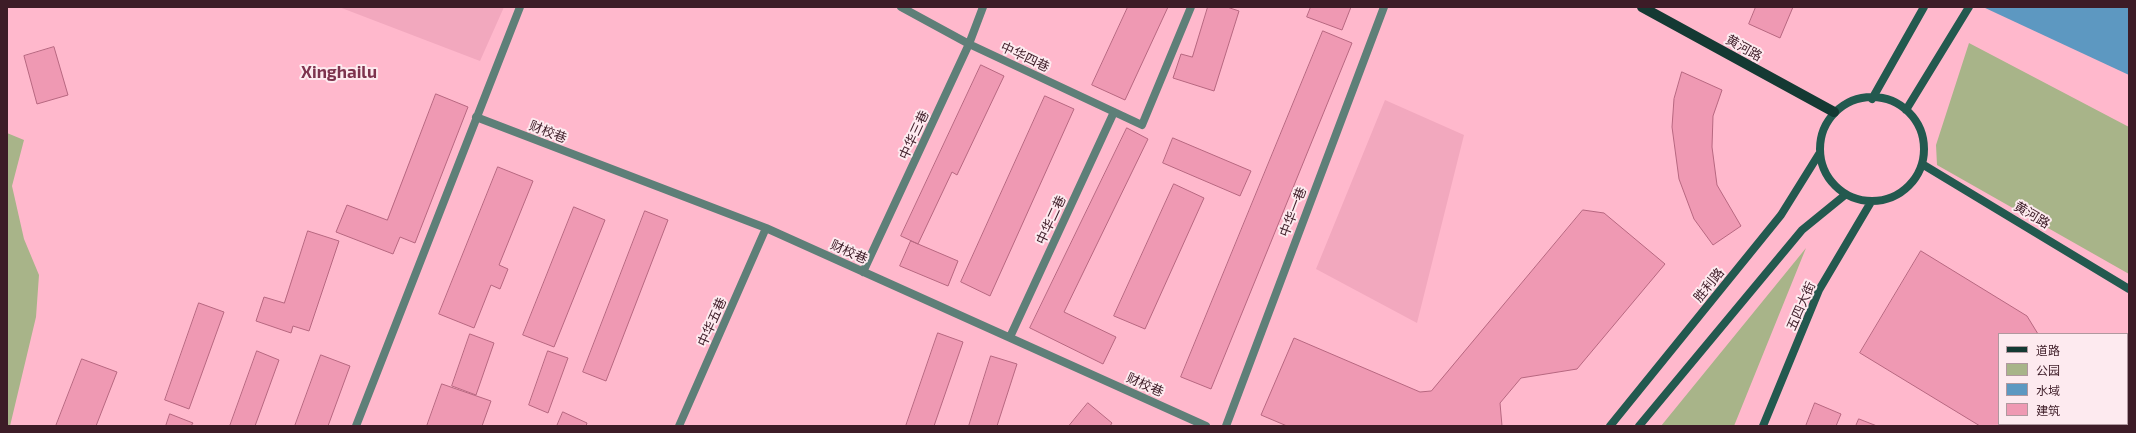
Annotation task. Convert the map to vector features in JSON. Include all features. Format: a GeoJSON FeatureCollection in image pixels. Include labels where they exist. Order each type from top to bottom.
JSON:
{"type":"FeatureCollection","features":[{"type":"Feature","properties":{"kind":"main road","name":"黄河路"},"geometry":{"type":"LineString","coordinates":[[1642,7],[1834,112]]}},
{"type":"Feature","properties":{"kind":"main road"},"geometry":{"type":"LineString","coordinates":[[1906,110],[1969,7]]}},
{"type":"Feature","properties":{"kind":"main road"},"geometry":{"type":"LineString","coordinates":[[1872,99],[1922,8]]}},
{"type":"Feature","properties":{"kind":"main road"},"geometry":{"type":"LineString","coordinates":[[1863,97],[1872,99],[1881,98],[1890,100],[1906,110],[1916,121],[1923,138],[1922,164],[1910,186],[1895,196],[1871,202],[1845,195],[1828,179],[1819,154],[1821,136],[1834,112],[1853,100],[1863,97]]}},
{"type":"Feature","properties":{"kind":"main road","name":"胜利路"},"geometry":{"type":"LineString","coordinates":[[1610,426],[1781,214],[1819,154]]}},
{"type":"Feature","properties":{"kind":"main road","name":"黄河路"},"geometry":{"type":"LineString","coordinates":[[1922,164],[2129,289]]}},
{"type":"Feature","properties":{"kind":"main road"},"geometry":{"type":"LineString","coordinates":[[1639,426],[1802,230],[1845,195]]}},
{"type":"Feature","properties":{"kind":"main road","name":"五四大街"},"geometry":{"type":"LineString","coordinates":[[1763,426],[1819,290],[1871,202]]}},
{"type":"Feature","properties":{"kind":"street"},"geometry":{"type":"LineString","coordinates":[[356,426],[520,7]]}},
{"type":"Feature","properties":{"kind":"street","name":"中华四巷"},"geometry":{"type":"LineString","coordinates":[[901,7],[969,44],[1142,125],[1190,7]]}},
{"type":"Feature","properties":{"kind":"street","name":"中华三巷"},"geometry":{"type":"LineString","coordinates":[[863,272],[969,44],[983,7]]}},
{"type":"Feature","properties":{"kind":"street","name":"中华一巷"},"geometry":{"type":"LineString","coordinates":[[1226,426],[1384,7]]}},
{"type":"Feature","properties":{"kind":"street","name":"中华二巷"},"geometry":{"type":"LineString","coordinates":[[1010,337],[1114,112]]}},
{"type":"Feature","properties":{"kind":"street","name":"财校巷"},"geometry":{"type":"LineString","coordinates":[[476,117],[766,228],[1206,426]]}},
{"type":"Feature","properties":{"kind":"street","name":"中华五巷"},"geometry":{"type":"LineString","coordinates":[[679,426],[766,228]]}},
{"type":"Feature","properties":{"kind":"shaded area"},"geometry":{"type":"Polygon","coordinates":[[[339,7],[504,7],[480,61],[339,7]]]}},
{"type":"Feature","properties":{"kind":"shaded area"},"geometry":{"type":"Polygon","coordinates":[[[1385,100],[1464,135],[1417,323],[1316,269],[1385,100]]]}},
{"type":"Feature","properties":{"kind":"green space"},"geometry":{"type":"Polygon","coordinates":[[[1969,43],[2129,127],[2129,274],[1937,165],[1936,145],[1969,43]]]}},
{"type":"Feature","properties":{"kind":"green space"},"geometry":{"type":"Polygon","coordinates":[[[7,133],[24,140],[12,186],[24,239],[39,275],[36,317],[10,426],[7,426],[7,133]]]}},
{"type":"Feature","properties":{"kind":"green space"},"geometry":{"type":"Polygon","coordinates":[[[1806,248],[1734,426],[1661,426],[1806,248]]]}},
{"type":"Feature","properties":{"kind":"water"},"geometry":{"type":"Polygon","coordinates":[[[1983,7],[2129,7],[2129,75],[1983,7]]]}},
{"type":"Feature","properties":{"kind":"building"},"geometry":{"type":"Polygon","coordinates":[[[1128,7],[1168,7],[1125,100],[1092,85],[1128,7]]]}},
{"type":"Feature","properties":{"kind":"building"},"geometry":{"type":"Polygon","coordinates":[[[1208,7],[1227,7],[1239,11],[1214,91],[1173,78],[1181,54],[1192,57],[1208,7]]]}},
{"type":"Feature","properties":{"kind":"building"},"geometry":{"type":"Polygon","coordinates":[[[1311,7],[1351,7],[1342,30],[1307,17],[1311,7]]]}},
{"type":"Feature","properties":{"kind":"building"},"geometry":{"type":"Polygon","coordinates":[[[1756,7],[1793,7],[1780,38],[1749,24],[1756,7]]]}},
{"type":"Feature","properties":{"kind":"building"},"geometry":{"type":"Polygon","coordinates":[[[1323,31],[1352,43],[1211,389],[1181,377],[1323,31]]]}},
{"type":"Feature","properties":{"kind":"building"},"geometry":{"type":"Polygon","coordinates":[[[54,47],[68,95],[37,104],[24,56],[54,47]]]}},
{"type":"Feature","properties":{"kind":"building"},"geometry":{"type":"Polygon","coordinates":[[[981,65],[1004,76],[957,175],[952,172],[918,244],[901,236],[981,65]]]}},
{"type":"Feature","properties":{"kind":"building"},"geometry":{"type":"Polygon","coordinates":[[[1682,72],[1722,90],[1713,116],[1712,147],[1717,185],[1741,226],[1713,245],[1694,219],[1679,179],[1672,127],[1674,99],[1682,72]]]}},
{"type":"Feature","properties":{"kind":"building"},"geometry":{"type":"Polygon","coordinates":[[[436,94],[468,107],[415,243],[400,237],[393,254],[336,232],[347,205],[387,220],[436,94]]]}},
{"type":"Feature","properties":{"kind":"building"},"geometry":{"type":"Polygon","coordinates":[[[1045,96],[1074,109],[990,296],[961,282],[1045,96]]]}},
{"type":"Feature","properties":{"kind":"building"},"geometry":{"type":"Polygon","coordinates":[[[1127,128],[1148,139],[1064,312],[1116,337],[1103,364],[1030,328],[1127,128]]]}},
{"type":"Feature","properties":{"kind":"building"},"geometry":{"type":"Polygon","coordinates":[[[1173,138],[1251,171],[1240,196],[1163,163],[1173,138]]]}},
{"type":"Feature","properties":{"kind":"building"},"geometry":{"type":"Polygon","coordinates":[[[498,167],[533,181],[499,265],[508,269],[500,289],[491,285],[474,328],[439,314],[498,167]]]}},
{"type":"Feature","properties":{"kind":"building"},"geometry":{"type":"Polygon","coordinates":[[[1174,184],[1204,198],[1145,329],[1114,316],[1174,184]]]}},
{"type":"Feature","properties":{"kind":"building"},"geometry":{"type":"Polygon","coordinates":[[[574,207],[605,220],[554,347],[523,335],[574,207]]]}},
{"type":"Feature","properties":{"kind":"building"},"geometry":{"type":"Polygon","coordinates":[[[1583,210],[1604,213],[1665,264],[1577,369],[1521,378],[1500,403],[1502,426],[1287,426],[1261,415],[1294,338],[1420,392],[1431,391],[1583,210]]]}},
{"type":"Feature","properties":{"kind":"building"},"geometry":{"type":"Polygon","coordinates":[[[645,211],[668,220],[606,381],[583,372],[645,211]]]}},
{"type":"Feature","properties":{"kind":"building"},"geometry":{"type":"Polygon","coordinates":[[[308,231],[339,241],[309,331],[293,326],[291,333],[256,321],[264,297],[284,303],[308,231]]]}},
{"type":"Feature","properties":{"kind":"building"},"geometry":{"type":"Polygon","coordinates":[[[911,241],[958,261],[948,286],[900,266],[911,241]]]}},
{"type":"Feature","properties":{"kind":"building"},"geometry":{"type":"Polygon","coordinates":[[[1921,251],[2027,316],[2037,333],[1998,333],[1998,425],[2128,425],[2128,402],[2129,426],[1980,426],[1860,353],[1921,251]]]}},
{"type":"Feature","properties":{"kind":"building"},"geometry":{"type":"Polygon","coordinates":[[[199,303],[224,312],[189,409],[165,400],[199,303]]]}},
{"type":"Feature","properties":{"kind":"building"},"geometry":{"type":"Polygon","coordinates":[[[938,333],[963,342],[934,426],[906,426],[938,333]]]}},
{"type":"Feature","properties":{"kind":"building"},"geometry":{"type":"Polygon","coordinates":[[[470,334],[494,343],[476,395],[452,386],[470,334]]]}},
{"type":"Feature","properties":{"kind":"building"},"geometry":{"type":"Polygon","coordinates":[[[257,351],[279,360],[255,426],[230,426],[257,351]]]}},
{"type":"Feature","properties":{"kind":"building"},"geometry":{"type":"Polygon","coordinates":[[[548,351],[568,358],[548,413],[529,405],[548,351]]]}},
{"type":"Feature","properties":{"kind":"building"},"geometry":{"type":"Polygon","coordinates":[[[321,355],[350,366],[328,426],[295,426],[321,355]]]}},
{"type":"Feature","properties":{"kind":"building"},"geometry":{"type":"Polygon","coordinates":[[[991,356],[1017,364],[997,426],[969,426],[991,356]]]}},
{"type":"Feature","properties":{"kind":"building"},"geometry":{"type":"Polygon","coordinates":[[[82,359],[117,372],[96,426],[56,426],[82,359]]]}},
{"type":"Feature","properties":{"kind":"building"},"geometry":{"type":"Polygon","coordinates":[[[442,384],[491,401],[482,426],[427,426],[442,384]]]}},
{"type":"Feature","properties":{"kind":"building"},"geometry":{"type":"Polygon","coordinates":[[[1088,403],[1112,423],[1110,426],[1069,426],[1088,403]]]}},
{"type":"Feature","properties":{"kind":"building"},"geometry":{"type":"Polygon","coordinates":[[[1815,403],[1841,414],[1836,426],[1806,426],[1815,403]]]}},
{"type":"Feature","properties":{"kind":"building"},"geometry":{"type":"Polygon","coordinates":[[[563,412],[587,423],[586,426],[557,426],[563,412]]]}},
{"type":"Feature","properties":{"kind":"building"},"geometry":{"type":"Polygon","coordinates":[[[170,414],[193,423],[191,426],[166,426],[170,414]]]}},
{"type":"Feature","properties":{"kind":"building"},"geometry":{"type":"Polygon","coordinates":[[[1859,419],[1877,426],[1856,426],[1859,419]]]}},
{"type":"Feature","properties":{"kind":"district","name":"Xinghailu"},"geometry":{"type":"Point","coordinates":[339,72]}}]}
